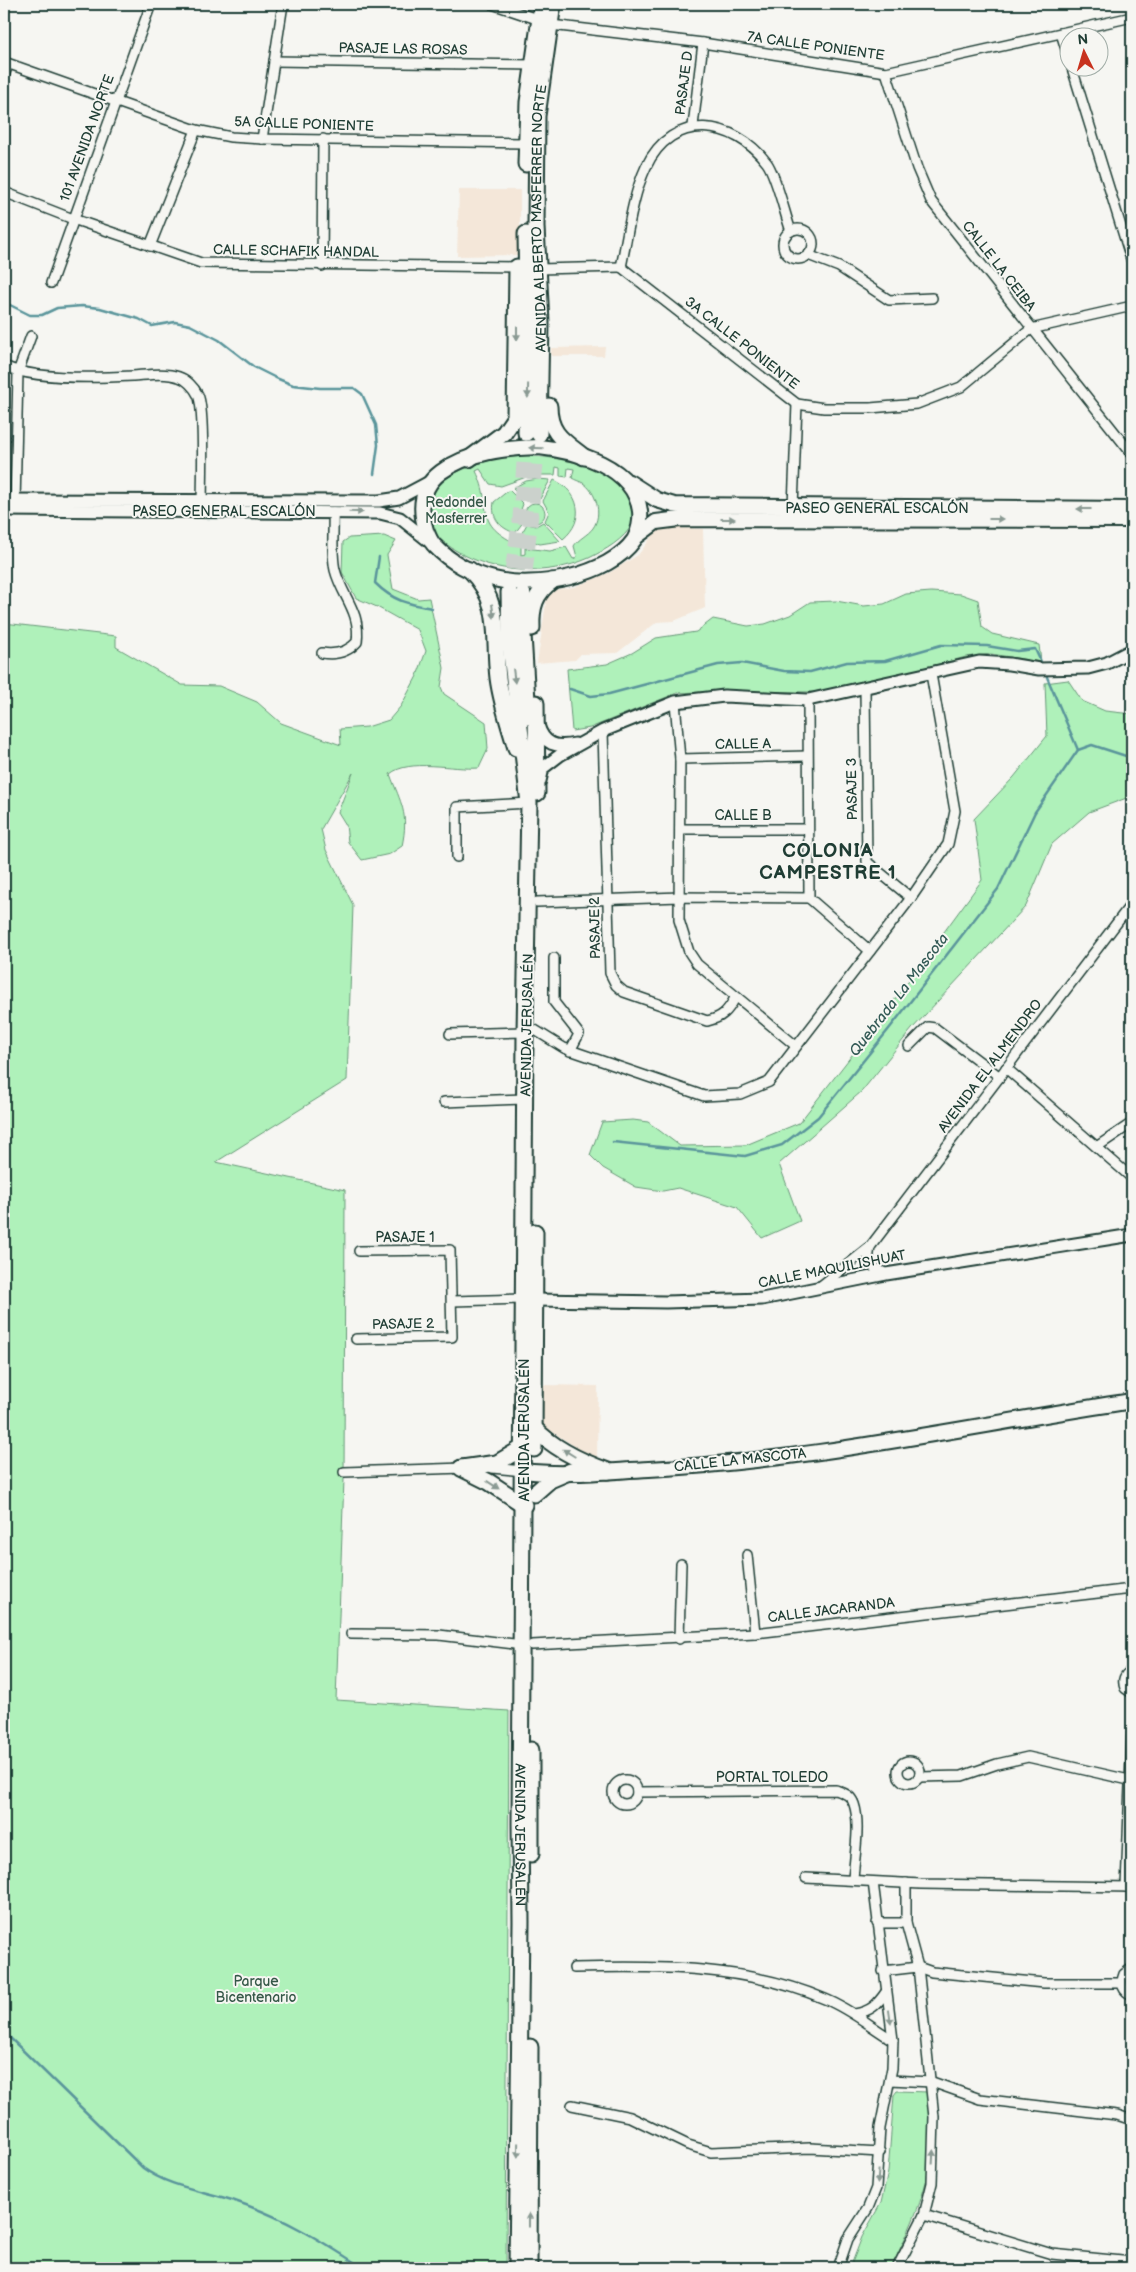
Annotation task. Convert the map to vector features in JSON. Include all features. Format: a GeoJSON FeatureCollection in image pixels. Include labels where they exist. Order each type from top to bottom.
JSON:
{"type":"FeatureCollection","features":[{"type":"Feature","properties":{"kind":"main road","name":"AVENIDA ALBERTO MASFERRER NORTE"},"geometry":{"type":"LineString","coordinates":[[527,267],[545,22],[542,4]]}},
{"type":"Feature","properties":{"kind":"main road","name":"AVENIDA ALBERTO MASFERRER NORTE"},"geometry":{"type":"LineString","coordinates":[[533,434],[541,322],[527,267],[526,143],[532,65],[545,22],[554,4]]}},
{"type":"Feature","properties":{"kind":"main road"},"geometry":{"type":"LineString","coordinates":[[469,458],[504,433],[515,417],[527,267],[545,278],[549,424],[560,438],[584,457]]}},
{"type":"Feature","properties":{"kind":"main road","name":"PASEO GENERAL ESCALÓN"},"geometry":{"type":"LineString","coordinates":[[431,481],[449,467],[469,458],[500,450],[538,447],[562,450],[584,457],[611,470],[657,500],[674,505],[1132,509]]}},
{"type":"Feature","properties":{"kind":"main road"},"geometry":{"type":"LineString","coordinates":[[431,481],[424,492],[421,511],[433,545]]}},
{"type":"Feature","properties":{"kind":"main road"},"geometry":{"type":"LineString","coordinates":[[627,481],[637,497],[641,516],[635,538]]}},
{"type":"Feature","properties":{"kind":"main road","name":"PASEO GENERAL ESCALÓN"},"geometry":{"type":"LineString","coordinates":[[433,545],[470,570],[494,579],[521,583],[552,581],[584,572],[616,557],[635,538],[656,522],[672,519],[1132,520]]}},
{"type":"Feature","properties":{"kind":"main road"},"geometry":{"type":"LineString","coordinates":[[470,570],[483,583],[493,608],[498,676],[503,707],[528,785]]}},
{"type":"Feature","properties":{"kind":"main road"},"geometry":{"type":"LineString","coordinates":[[533,801],[536,717],[532,612],[538,593],[552,581]]}},
{"type":"Feature","properties":{"kind":"main road","name":"AVENIDA JERUSALÉN"},"geometry":{"type":"LineString","coordinates":[[516,2268],[529,1471],[534,1428],[529,1299],[525,1100],[530,1031],[537,902],[533,801],[530,737],[522,618],[516,593],[510,645],[528,785],[533,801],[530,1031],[529,1299],[524,1447],[529,1471]]}},
{"type":"Feature","properties":{"kind":"main road","name":"CALLE LA MASCOTA"},"geometry":{"type":"LineString","coordinates":[[529,1471],[608,1471],[723,1465],[946,1433],[1132,1401]]}},
{"type":"Feature","properties":{"kind":"main road"},"geometry":{"type":"LineString","coordinates":[[534,1428],[551,1442],[581,1460],[608,1471]]}},
{"type":"Feature","properties":{"kind":"main road"},"geometry":{"type":"LineString","coordinates":[[461,1468],[497,1463],[524,1447]]}},
{"type":"Feature","properties":{"kind":"main road"},"geometry":{"type":"LineString","coordinates":[[461,1468],[529,1500],[550,1480],[571,1471]]}},
{"type":"Feature","properties":{"kind":"main road","name":"AVENIDA JERUSALÉN"},"geometry":{"type":"LineString","coordinates":[[527,1645],[529,2268]]}},
{"type":"Feature","properties":{"kind":"street","name":"101 AVENIDA NORTE"},"geometry":{"type":"LineString","coordinates":[[51,283],[151,4]]}},
{"type":"Feature","properties":{"kind":"street"},"geometry":{"type":"LineString","coordinates":[[262,139],[283,4]]}},
{"type":"Feature","properties":{"kind":"street","name":"7A CALLE PONIENTE"},"geometry":{"type":"LineString","coordinates":[[492,4],[545,22],[886,72],[1058,34]]}},
{"type":"Feature","properties":{"kind":"street","name":"7A CALLE PONIENTE"},"geometry":{"type":"LineString","coordinates":[[1083,28],[1132,17]]}},
{"type":"Feature","properties":{"kind":"street","name":"PASAJE D"},"geometry":{"type":"LineString","coordinates":[[693,126],[703,44]]}},
{"type":"Feature","properties":{"kind":"street","name":"PASAJE LAS ROSAS"},"geometry":{"type":"LineString","coordinates":[[274,61],[532,65]]}},
{"type":"Feature","properties":{"kind":"street","name":"5A CALLE PONIENTE"},"geometry":{"type":"LineString","coordinates":[[6,63],[196,130],[231,136],[262,139],[526,143]]}},
{"type":"Feature","properties":{"kind":"street"},"geometry":{"type":"LineString","coordinates":[[4,76],[6,63]]}},
{"type":"Feature","properties":{"kind":"street","name":"CALLE LA CEIBA"},"geometry":{"type":"LineString","coordinates":[[886,72],[917,168],[931,201],[1132,454]]}},
{"type":"Feature","properties":{"kind":"street"},"geometry":{"type":"LineString","coordinates":[[1075,78],[1132,262]]}},
{"type":"Feature","properties":{"kind":"street"},"geometry":{"type":"LineString","coordinates":[[620,267],[646,166],[660,148],[672,137],[693,126],[719,128],[734,135],[752,147],[768,164],[791,231]]}},
{"type":"Feature","properties":{"kind":"street"},"geometry":{"type":"LineString","coordinates":[[150,246],[196,130]]}},
{"type":"Feature","properties":{"kind":"street"},"geometry":{"type":"LineString","coordinates":[[322,266],[323,140]]}},
{"type":"Feature","properties":{"kind":"street"},"geometry":{"type":"LineString","coordinates":[[4,192],[73,219]]}},
{"type":"Feature","properties":{"kind":"street","name":"CALLE SCHAFIK HANDAL"},"geometry":{"type":"LineString","coordinates":[[73,219],[186,260],[209,264],[620,267]]}},
{"type":"Feature","properties":{"kind":"street"},"geometry":{"type":"LineString","coordinates":[[808,256],[813,247],[812,237],[800,229],[791,231],[783,243],[786,253],[794,258],[808,256],[839,267],[889,300],[932,298]]}},
{"type":"Feature","properties":{"kind":"street","name":"3A CALLE PONIENTE"},"geometry":{"type":"LineString","coordinates":[[620,267],[797,404],[824,408],[870,408],[917,404],[961,387],[1031,328],[1132,306]]}},
{"type":"Feature","properties":{"kind":"street"},"geometry":{"type":"LineString","coordinates":[[10,505],[18,372],[31,336]]}},
{"type":"Feature","properties":{"kind":"street"},"geometry":{"type":"LineString","coordinates":[[4,366],[18,372],[78,376],[170,374],[189,383],[198,395],[201,412],[202,506]]}},
{"type":"Feature","properties":{"kind":"street"},"geometry":{"type":"LineString","coordinates":[[793,507],[797,404]]}},
{"type":"Feature","properties":{"kind":"street","name":"PASEO GENERAL ESCALÓN"},"geometry":{"type":"LineString","coordinates":[[10,505],[202,506],[380,502],[399,498],[431,481]]}},
{"type":"Feature","properties":{"kind":"street","name":"PASEO GENERAL ESCALÓN"},"geometry":{"type":"LineString","coordinates":[[202,506],[380,513],[397,516],[433,545]]}},
{"type":"Feature","properties":{"kind":"street"},"geometry":{"type":"LineString","coordinates":[[322,653],[332,654],[349,650],[357,642],[358,635],[356,615],[336,572],[333,512]]}},
{"type":"Feature","properties":{"kind":"street"},"geometry":{"type":"LineString","coordinates":[[457,857],[458,807],[533,801],[543,768],[560,755],[603,731],[675,702],[724,696],[808,700],[931,674],[957,665],[979,662],[1039,669],[1088,668],[1107,663],[1132,650]]}},
{"type":"Feature","properties":{"kind":"street"},"geometry":{"type":"LineString","coordinates":[[450,1034],[530,1031],[570,1051],[704,1096],[740,1094],[770,1082],[911,898],[948,844],[955,811],[931,674]]}},
{"type":"Feature","properties":{"kind":"street","name":"PASAJE 3"},"geometry":{"type":"LineString","coordinates":[[864,689],[867,862],[911,898]]}},
{"type":"Feature","properties":{"kind":"street"},"geometry":{"type":"LineString","coordinates":[[808,700],[807,829],[809,898]]}},
{"type":"Feature","properties":{"kind":"street"},"geometry":{"type":"LineString","coordinates":[[675,702],[680,759],[679,920],[689,952],[696,964],[735,998],[796,1046]]}},
{"type":"Feature","properties":{"kind":"street"},"geometry":{"type":"LineString","coordinates":[[536,717],[541,735],[549,743],[562,746],[582,743]]}},
{"type":"Feature","properties":{"kind":"street","name":"PASAJE 2"},"geometry":{"type":"LineString","coordinates":[[603,731],[610,973],[616,985],[624,992],[707,1020],[716,1019],[727,1012],[735,998]]}},
{"type":"Feature","properties":{"kind":"street","name":"CALLE A"},"geometry":{"type":"LineString","coordinates":[[680,759],[807,756]]}},
{"type":"Feature","properties":{"kind":"street","name":"CALLE B"},"geometry":{"type":"LineString","coordinates":[[680,829],[807,829]]}},
{"type":"Feature","properties":{"kind":"street"},"geometry":{"type":"LineString","coordinates":[[537,902],[680,897],[809,898],[870,951]]}},
{"type":"Feature","properties":{"kind":"street","name":"AVENIDA EL ALMENDRO"},"geometry":{"type":"LineString","coordinates":[[822,1285],[870,1246],[1132,903]]}},
{"type":"Feature","properties":{"kind":"street"},"geometry":{"type":"LineString","coordinates":[[554,958],[554,1002],[579,1034],[570,1051]]}},
{"type":"Feature","properties":{"kind":"street"},"geometry":{"type":"LineString","coordinates":[[909,1046],[928,1027],[936,1028],[1000,1077]]}},
{"type":"Feature","properties":{"kind":"street"},"geometry":{"type":"LineString","coordinates":[[1006,1068],[1098,1146],[1132,1178]]}},
{"type":"Feature","properties":{"kind":"street"},"geometry":{"type":"LineString","coordinates":[[444,1102],[525,1100]]}},
{"type":"Feature","properties":{"kind":"street"},"geometry":{"type":"LineString","coordinates":[[1098,1146],[1132,1123]]}},
{"type":"Feature","properties":{"kind":"street","name":"CALLE MAQUILISHUAT"},"geometry":{"type":"LineString","coordinates":[[452,1301],[529,1299],[711,1302],[762,1299],[822,1285],[1132,1235]]}},
{"type":"Feature","properties":{"kind":"street"},"geometry":{"type":"LineString","coordinates":[[870,1246],[868,1260],[872,1266],[886,1274]]}},
{"type":"Feature","properties":{"kind":"street","name":"PASAJE 1"},"geometry":{"type":"LineString","coordinates":[[359,1250],[450,1250],[452,1301]]}},
{"type":"Feature","properties":{"kind":"street","name":"PASAJE 2"},"geometry":{"type":"LineString","coordinates":[[356,1339],[452,1336],[452,1301]]}},
{"type":"Feature","properties":{"kind":"street","name":"CALLE LA MASCOTA"},"geometry":{"type":"LineString","coordinates":[[344,1472],[461,1468],[529,1471]]}},
{"type":"Feature","properties":{"kind":"street"},"geometry":{"type":"LineString","coordinates":[[747,1555],[755,1633]]}},
{"type":"Feature","properties":{"kind":"street"},"geometry":{"type":"LineString","coordinates":[[679,1639],[681,1564]]}},
{"type":"Feature","properties":{"kind":"street","name":"CALLE JACARANDA"},"geometry":{"type":"LineString","coordinates":[[351,1634],[439,1635],[527,1645],[679,1639],[755,1633],[1132,1589]]}},
{"type":"Feature","properties":{"kind":"street"},"geometry":{"type":"LineString","coordinates":[[1132,1671],[1127,1674],[1124,1680],[1125,1688],[1132,1693]]}},
{"type":"Feature","properties":{"kind":"street"},"geometry":{"type":"LineString","coordinates":[[806,1878],[906,1883],[1129,1887],[1129,1780],[1132,1734]]}},
{"type":"Feature","properties":{"kind":"street"},"geometry":{"type":"LineString","coordinates":[[919,1777],[962,1776],[997,1764],[1028,1757],[1129,1780]]}},
{"type":"Feature","properties":{"kind":"street","name":"PORTAL TOLEDO"},"geometry":{"type":"LineString","coordinates":[[637,1792],[836,1790],[848,1795],[854,1804],[856,1828],[852,1880]]}},
{"type":"Feature","properties":{"kind":"street"},"geometry":{"type":"LineString","coordinates":[[838,2268],[848,2239],[868,2208],[876,2188],[880,2152],[880,2128],[890,2080],[893,2040],[873,1882]]}},
{"type":"Feature","properties":{"kind":"street"},"geometry":{"type":"LineString","coordinates":[[897,2268],[924,2215],[932,2183],[934,2117],[932,2082],[918,1967],[906,1923],[906,1883]]}},
{"type":"Feature","properties":{"kind":"street"},"geometry":{"type":"LineString","coordinates":[[877,1923],[906,1923]]}},
{"type":"Feature","properties":{"kind":"street"},"geometry":{"type":"LineString","coordinates":[[574,1968],[642,1966],[716,1970],[755,1976],[826,1999],[855,2014],[893,2040]]}},
{"type":"Feature","properties":{"kind":"street"},"geometry":{"type":"LineString","coordinates":[[883,1971],[918,1967],[932,1972],[1044,1983],[1122,1983]]}},
{"type":"Feature","properties":{"kind":"street"},"geometry":{"type":"LineString","coordinates":[[1132,1968],[1124,1974],[1122,1983],[1126,1992],[1132,1995]]}},
{"type":"Feature","properties":{"kind":"street"},"geometry":{"type":"LineString","coordinates":[[855,2014],[867,2012],[875,2006],[886,1992]]}},
{"type":"Feature","properties":{"kind":"street"},"geometry":{"type":"LineString","coordinates":[[890,2080],[932,2082],[980,2099],[1117,2115],[1132,2120]]}},
{"type":"Feature","properties":{"kind":"street"},"geometry":{"type":"LineString","coordinates":[[572,2105],[630,2117],[688,2145],[711,2152],[810,2148],[880,2152]]}},
{"type":"Feature","properties":{"kind":"street"},"geometry":{"type":"LineString","coordinates":[[924,2215],[1052,2254],[1132,2262]]}},
{"type":"Feature","properties":{"kind":"shaded area"},"geometry":{"type":"Polygon","coordinates":[[[459,190],[520,190],[520,255],[457,256],[459,190]]]}},
{"type":"Feature","properties":{"kind":"shaded area"},"geometry":{"type":"Polygon","coordinates":[[[605,347],[604,356],[551,356],[551,348],[605,347]]]}},
{"type":"Feature","properties":{"kind":"shaded area"},"geometry":{"type":"Polygon","coordinates":[[[659,527],[703,529],[705,608],[674,621],[657,622],[617,653],[581,654],[575,660],[537,663],[547,596],[552,590],[574,587],[609,573],[638,555],[659,527]]]}},
{"type":"Feature","properties":{"kind":"shaded area"},"geometry":{"type":"Polygon","coordinates":[[[541,1385],[598,1386],[597,1461],[548,1429],[540,1421],[541,1385]]]}},
{"type":"Feature","properties":{"kind":"green space","name":"Redondel Masferrer"},"geometry":{"type":"Polygon","coordinates":[[[518,455],[548,457],[565,460],[598,471],[624,489],[633,507],[633,523],[625,535],[601,552],[573,564],[556,568],[521,570],[487,564],[470,558],[444,543],[432,531],[426,510],[430,496],[440,484],[453,474],[487,461],[518,455]],[[556,467],[555,475],[532,475],[501,486],[490,484],[480,469],[476,471],[481,484],[489,522],[495,530],[521,546],[521,555],[525,554],[525,548],[550,551],[566,547],[573,559],[577,557],[574,546],[593,528],[596,522],[597,503],[591,491],[583,483],[572,478],[574,469],[568,468],[567,477],[560,476],[560,468],[556,467]]]}},
{"type":"Feature","properties":{"kind":"green space"},"geometry":{"type":"Polygon","coordinates":[[[550,480],[540,499],[526,501],[513,488],[526,481],[550,480]]]}},
{"type":"Feature","properties":{"kind":"green space"},"geometry":{"type":"Polygon","coordinates":[[[554,480],[570,492],[577,507],[575,523],[563,539],[545,521],[549,512],[543,501],[554,480]]]}},
{"type":"Feature","properties":{"kind":"green space"},"geometry":{"type":"Polygon","coordinates":[[[509,490],[523,504],[519,515],[524,521],[515,533],[498,522],[493,508],[494,502],[509,490]]]}},
{"type":"Feature","properties":{"kind":"green space"},"geometry":{"type":"Polygon","coordinates":[[[535,503],[542,506],[545,513],[542,520],[535,523],[528,520],[525,513],[528,506],[535,503]]]}},
{"type":"Feature","properties":{"kind":"green space"},"geometry":{"type":"Polygon","coordinates":[[[543,522],[560,541],[540,544],[520,536],[527,524],[536,526],[543,522]]]}},
{"type":"Feature","properties":{"kind":"green space","name":"Parque Bicentenario"},"geometry":{"type":"Polygon","coordinates":[[[384,536],[396,541],[387,555],[393,589],[418,599],[429,598],[444,668],[441,687],[444,694],[486,722],[488,749],[479,768],[420,766],[398,769],[390,774],[403,809],[405,825],[402,846],[390,854],[362,860],[348,842],[346,825],[338,812],[353,773],[321,829],[326,850],[353,905],[347,1080],[216,1162],[345,1190],[344,1479],[336,1700],[509,1711],[506,2268],[4,2268],[4,623],[116,636],[116,647],[182,685],[219,686],[257,702],[281,723],[341,745],[340,729],[367,727],[389,720],[401,706],[417,676],[426,651],[418,630],[377,607],[356,598],[342,572],[343,542],[349,538],[384,536]]]}},
{"type":"Feature","properties":{"kind":"green space"},"geometry":{"type":"Polygon","coordinates":[[[931,592],[961,594],[978,600],[982,627],[992,634],[1039,645],[1041,662],[991,654],[966,657],[878,680],[813,692],[721,691],[677,693],[590,728],[572,731],[567,669],[607,664],[632,653],[656,638],[696,632],[713,619],[748,626],[765,624],[790,615],[810,602],[836,601],[864,606],[884,604],[906,594],[931,592]]]}},
{"type":"Feature","properties":{"kind":"green space"},"geometry":{"type":"Polygon","coordinates":[[[1068,680],[1082,701],[1105,711],[1132,714],[1132,796],[1089,812],[1052,844],[1026,906],[912,1029],[862,1091],[779,1164],[800,1221],[762,1238],[737,1207],[678,1188],[663,1191],[636,1187],[603,1168],[590,1155],[602,1122],[633,1120],[648,1122],[680,1146],[746,1145],[799,1123],[884,1014],[982,880],[974,819],[1014,777],[1047,736],[1045,683],[1068,680]]]}},
{"type":"Feature","properties":{"kind":"green space"},"geometry":{"type":"Polygon","coordinates":[[[897,2091],[928,2092],[931,2152],[928,2175],[915,2216],[891,2268],[850,2268],[862,2237],[881,2203],[888,2172],[894,2095],[897,2091]]]}},
{"type":"Feature","properties":{"kind":"waterway"},"geometry":{"type":"LineString","coordinates":[[4,302],[30,315],[42,315],[57,308],[82,306],[100,308],[139,319],[152,326],[175,322],[190,325],[219,340],[254,367],[293,385],[320,388],[354,388],[362,394],[376,425],[378,445],[374,474]]}},
{"type":"Feature","properties":{"kind":"waterway"},"geometry":{"type":"LineString","coordinates":[[379,557],[375,583],[388,594],[401,601],[432,608]]}},
{"type":"Feature","properties":{"kind":"waterway"},"geometry":{"type":"LineString","coordinates":[[570,689],[591,696],[609,694],[718,665],[742,663],[784,671],[810,672],[847,662],[885,661],[941,645],[987,646],[1017,651],[1035,649],[1041,662]]}},
{"type":"Feature","properties":{"kind":"waterway"},"geometry":{"type":"LineString","coordinates":[[1047,677],[1078,750]]}},
{"type":"Feature","properties":{"kind":"waterway","name":"Quebrada La Mascota"},"geometry":{"type":"LineString","coordinates":[[613,1142],[745,1156],[782,1145],[818,1117],[998,889],[1035,812],[1078,750],[1092,745],[1132,758]]}},
{"type":"Feature","properties":{"kind":"waterway"},"geometry":{"type":"LineString","coordinates":[[4,2032],[143,2168],[174,2184],[232,2200],[284,2221],[316,2238],[363,2268]]}},
{"type":"Feature","properties":{"kind":"tunnel"},"geometry":{"type":"LineString","coordinates":[[523,594],[539,434]]}},
{"type":"Feature","properties":{"kind":"tunnel"},"geometry":{"type":"LineString","coordinates":[[509,592],[520,518],[526,435]]}},
{"type":"Feature","properties":{"kind":"district","name":"COLONIA CAMPESTRE 1"},"geometry":{"type":"Point","coordinates":[828,862]}}]}
